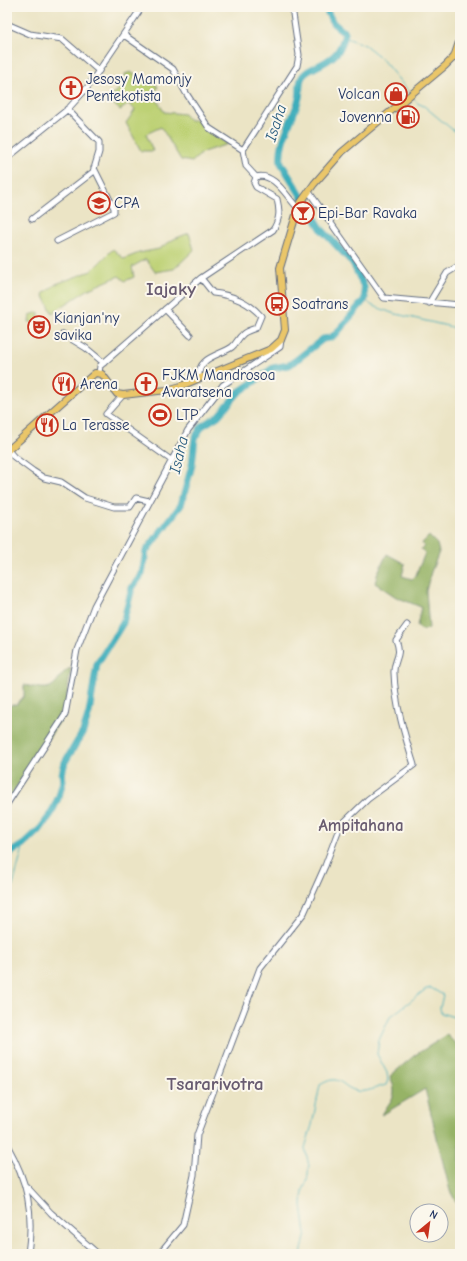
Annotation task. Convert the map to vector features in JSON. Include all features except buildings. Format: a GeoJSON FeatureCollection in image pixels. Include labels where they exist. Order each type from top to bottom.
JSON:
{"type":"FeatureCollection","features":[{"type":"Feature","properties":{"kind":"main road"},"geometry":{"type":"LineString","coordinates":[[7,450],[95,373],[102,374],[113,391],[123,395],[167,390],[181,386],[271,349],[281,340],[285,330],[285,318],[280,268],[299,207],[307,194],[342,152],[458,56],[460,39]]}},
{"type":"Feature","properties":{"kind":"street"},"geometry":{"type":"LineString","coordinates":[[7,158],[67,109],[88,88],[142,7]]}},
{"type":"Feature","properties":{"kind":"street"},"geometry":{"type":"LineString","coordinates":[[292,7],[300,55],[298,66],[243,150],[246,166],[256,177],[265,177],[279,185],[299,207]]}},
{"type":"Feature","properties":{"kind":"street"},"geometry":{"type":"LineString","coordinates":[[7,24],[30,34],[62,39],[99,71]]}},
{"type":"Feature","properties":{"kind":"street"},"geometry":{"type":"LineString","coordinates":[[124,36],[173,69],[209,128],[243,150]]}},
{"type":"Feature","properties":{"kind":"street"},"geometry":{"type":"LineString","coordinates":[[32,219],[93,172],[100,152],[99,142],[67,109]]}},
{"type":"Feature","properties":{"kind":"street"},"geometry":{"type":"LineString","coordinates":[[56,241],[114,212],[114,208],[94,168]]}},
{"type":"Feature","properties":{"kind":"street"},"geometry":{"type":"LineString","coordinates":[[98,373],[100,366],[202,278],[273,230],[278,222],[280,211],[277,199],[256,187],[254,180],[256,177]]}},
{"type":"Feature","properties":{"kind":"street"},"geometry":{"type":"LineString","coordinates":[[307,194],[384,298],[392,300],[460,305]]}},
{"type":"Feature","properties":{"kind":"street"},"geometry":{"type":"LineString","coordinates":[[429,303],[447,273],[460,265]]}},
{"type":"Feature","properties":{"kind":"street"},"geometry":{"type":"LineString","coordinates":[[199,378],[198,372],[204,362],[229,349],[235,344],[242,334],[256,328],[261,316],[251,305],[235,298],[213,293],[202,278]]}},
{"type":"Feature","properties":{"kind":"street"},"geometry":{"type":"LineString","coordinates":[[166,309],[190,335]]}},
{"type":"Feature","properties":{"kind":"street"},"geometry":{"type":"LineString","coordinates":[[63,334],[86,348],[104,363]]}},
{"type":"Feature","properties":{"kind":"street"},"geometry":{"type":"LineString","coordinates":[[7,804],[65,715],[80,638],[94,606],[188,430],[223,385],[240,372],[271,354],[280,347],[281,340]]}},
{"type":"Feature","properties":{"kind":"street"},"geometry":{"type":"LineString","coordinates":[[123,395],[106,414],[171,460]]}},
{"type":"Feature","properties":{"kind":"street"},"geometry":{"type":"LineString","coordinates":[[7,450],[14,457],[44,478],[61,482],[85,498],[114,507],[130,507],[136,498],[149,501]]}},
{"type":"Feature","properties":{"kind":"street"},"geometry":{"type":"LineString","coordinates":[[159,1254],[183,1226],[194,1175],[197,1135],[260,968],[304,913],[325,866],[340,826],[368,799],[414,765],[400,717],[393,672],[400,650],[396,640],[407,625]]}},
{"type":"Feature","properties":{"kind":"street"},"geometry":{"type":"LineString","coordinates":[[7,1145],[27,1187],[51,1213],[98,1254]]}},
{"type":"Feature","properties":{"kind":"street"},"geometry":{"type":"LineString","coordinates":[[27,1187],[30,1211],[28,1254]]}},
{"type":"Feature","properties":{"kind":"green space"},"geometry":{"type":"Polygon","coordinates":[[[131,72],[139,78],[152,79],[158,87],[154,94],[164,112],[184,114],[189,120],[200,120],[209,133],[228,144],[203,152],[192,162],[181,160],[161,127],[146,134],[153,151],[141,151],[126,123],[135,110],[129,104],[120,110],[108,99],[127,82],[125,74],[131,72]]]}},
{"type":"Feature","properties":{"kind":"green space"},"geometry":{"type":"Polygon","coordinates":[[[189,233],[194,250],[174,269],[155,272],[146,259],[132,267],[134,277],[125,281],[119,276],[89,289],[52,313],[43,294],[56,284],[91,271],[113,249],[124,259],[139,253],[159,249],[174,239],[189,233]]]}},
{"type":"Feature","properties":{"kind":"green space"},"geometry":{"type":"Polygon","coordinates":[[[39,312],[38,323],[29,322],[30,315],[39,312]]]}},
{"type":"Feature","properties":{"kind":"green space","name":"LTP"},"geometry":{"type":"Polygon","coordinates":[[[162,408],[168,413],[159,423],[153,417],[162,408]]]}},
{"type":"Feature","properties":{"kind":"green space"},"geometry":{"type":"Polygon","coordinates":[[[429,536],[437,544],[439,552],[431,572],[426,591],[429,629],[422,630],[417,626],[421,607],[396,597],[375,583],[378,572],[387,554],[405,564],[402,576],[412,579],[415,577],[425,553],[421,549],[424,546],[422,543],[429,536]]]}},
{"type":"Feature","properties":{"kind":"green space"},"geometry":{"type":"Polygon","coordinates":[[[71,668],[64,715],[7,801],[7,706],[17,704],[24,696],[24,685],[41,688],[51,687],[57,682],[64,672],[71,668]]]}},
{"type":"Feature","properties":{"kind":"green space"},"geometry":{"type":"Polygon","coordinates":[[[447,1035],[460,1046],[460,1209],[450,1191],[425,1089],[382,1115],[394,1093],[393,1083],[390,1076],[415,1055],[447,1035]]]}},
{"type":"Feature","properties":{"kind":"waterway","name":"Isaha"},"geometry":{"type":"LineString","coordinates":[[7,855],[24,844],[41,828],[51,814],[59,796],[63,781],[62,774],[65,762],[83,732],[89,713],[97,664],[123,623],[132,588],[142,574],[146,551],[181,505],[192,465],[195,438],[202,426],[218,416],[239,392],[273,368],[289,365],[323,339],[330,338],[336,334],[365,299],[364,287],[353,263],[322,230],[281,163],[282,146],[297,106],[302,77],[308,71],[326,62],[335,55],[341,46],[345,33],[333,23],[325,7]]}},
{"type":"Feature","properties":{"kind":"waterway"},"geometry":{"type":"LineString","coordinates":[[344,37],[365,45],[380,57],[410,93]]}},
{"type":"Feature","properties":{"kind":"waterway"},"geometry":{"type":"LineString","coordinates":[[413,97],[417,103],[424,106],[460,136]]}},
{"type":"Feature","properties":{"kind":"waterway"},"geometry":{"type":"LineString","coordinates":[[365,299],[371,305],[392,313],[460,329]]}},
{"type":"Feature","properties":{"kind":"waterway"},"geometry":{"type":"LineString","coordinates":[[7,901],[12,889],[24,844]]}},
{"type":"Feature","properties":{"kind":"waterway"},"geometry":{"type":"LineString","coordinates":[[301,1254],[306,1233],[302,1205],[303,1190],[307,1181],[309,1166],[305,1148],[312,1125],[320,1085],[327,1081],[336,1080],[357,1091],[368,1091],[386,1085],[388,1080],[387,1073],[377,1054],[379,1040],[390,1017],[426,989],[431,988],[443,995],[440,1008],[441,1013],[460,1019]]}},
{"type":"Feature","properties":{"kind":"place","name":"Jesosy Mamonjy Pentekotista"},"geometry":{"type":"Point","coordinates":[71,88]}},
{"type":"Feature","properties":{"kind":"place","name":"Volcan"},"geometry":{"type":"Point","coordinates":[396,94]}},
{"type":"Feature","properties":{"kind":"place","name":"Jovenna"},"geometry":{"type":"Point","coordinates":[408,117]}},
{"type":"Feature","properties":{"kind":"place","name":"CPA"},"geometry":{"type":"Point","coordinates":[99,203]}},
{"type":"Feature","properties":{"kind":"place","name":"Epi-Bar Ravaka"},"geometry":{"type":"Point","coordinates":[303,213]}},
{"type":"Feature","properties":{"kind":"place","name":"Soatrans"},"geometry":{"type":"Point","coordinates":[277,304]}},
{"type":"Feature","properties":{"kind":"place","name":"Kianjan'ny savika"},"geometry":{"type":"Point","coordinates":[39,327]}},
{"type":"Feature","properties":{"kind":"place","name":"Arena"},"geometry":{"type":"Point","coordinates":[64,384]}},
{"type":"Feature","properties":{"kind":"place","name":"FJKM Mandrosoa Avaratsena"},"geometry":{"type":"Point","coordinates":[146,384]}},
{"type":"Feature","properties":{"kind":"place","name":"LTP"},"geometry":{"type":"Point","coordinates":[160,415]}},
{"type":"Feature","properties":{"kind":"place","name":"La Terasse"},"geometry":{"type":"Point","coordinates":[47,425]}},
{"type":"Feature","properties":{"kind":"district","name":"Iajaky"},"geometry":{"type":"Point","coordinates":[171,289]}},
{"type":"Feature","properties":{"kind":"district","name":"Ampitahana"},"geometry":{"type":"Point","coordinates":[361,825]}},
{"type":"Feature","properties":{"kind":"district","name":"Tsararivotra"},"geometry":{"type":"Point","coordinates":[215,1084]}}]}
